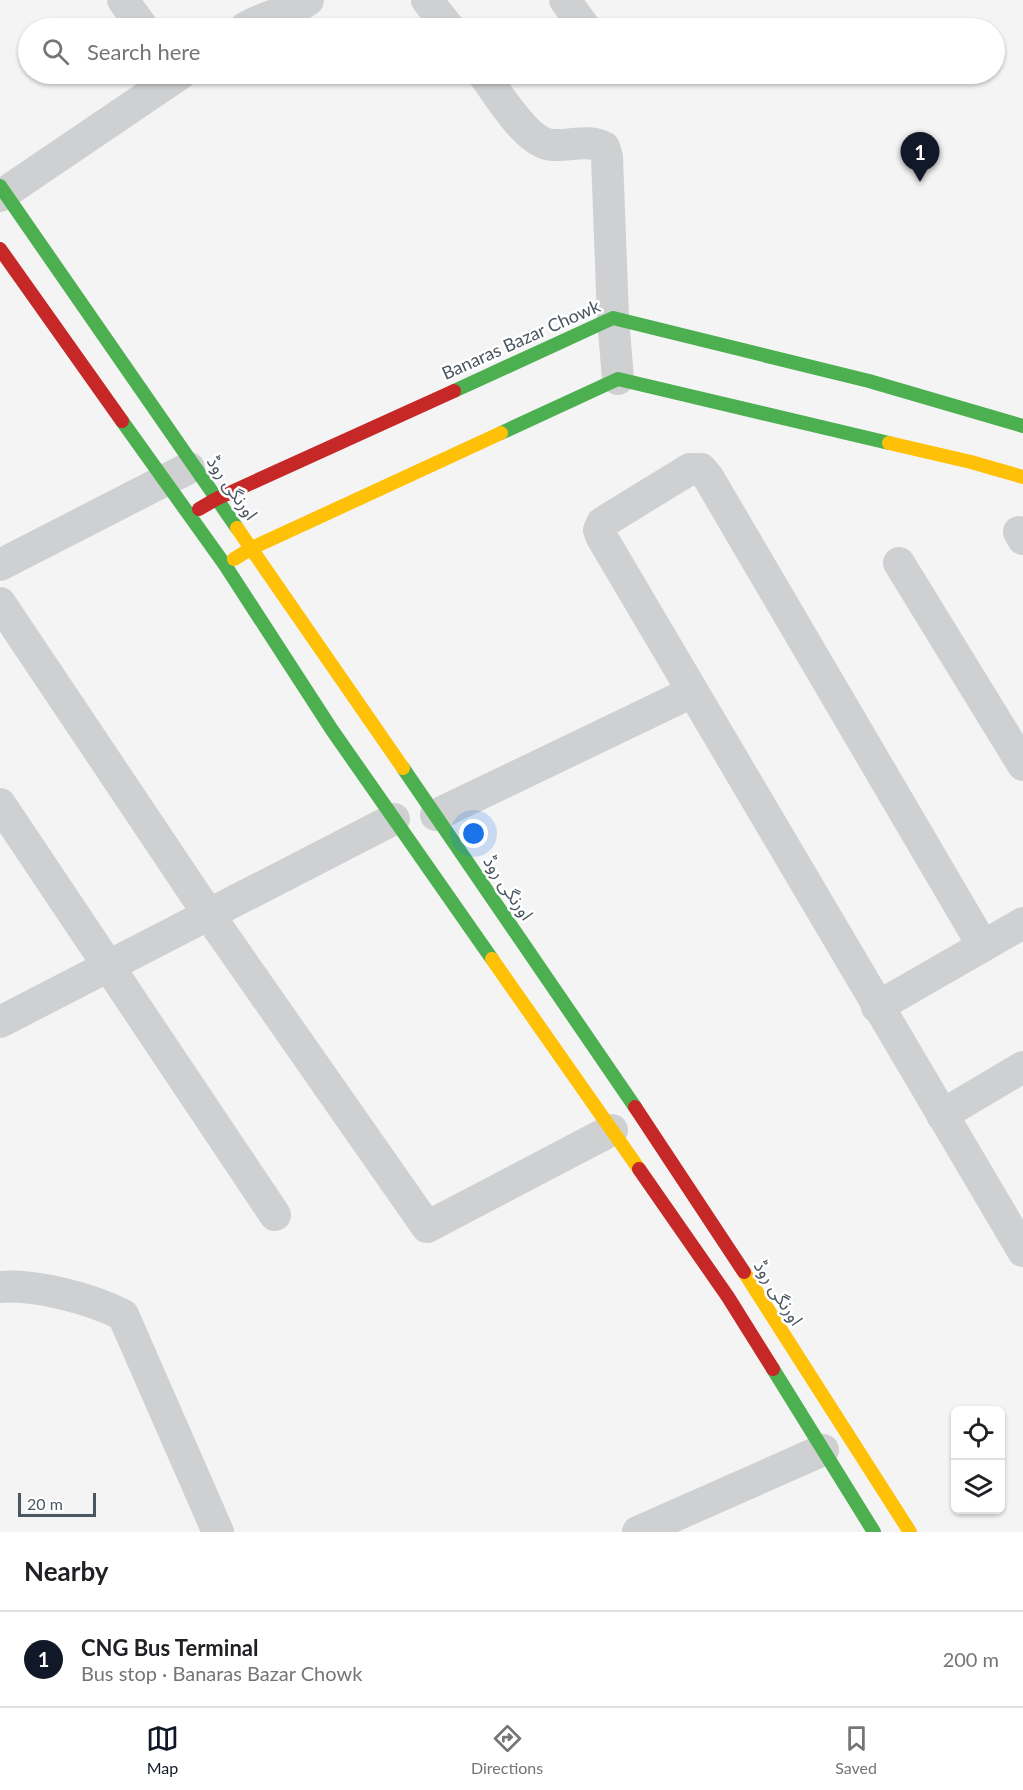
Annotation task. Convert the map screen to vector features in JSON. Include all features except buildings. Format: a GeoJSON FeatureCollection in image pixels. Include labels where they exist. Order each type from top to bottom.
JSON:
{"type":"FeatureCollection","features":[{"type":"Feature","properties":{"kind":"main road","name":"اورنگی روڈ"},"geometry":{"type":"LineString","coordinates":[[2,192],[436,815],[710,1218],[910,1532]]}},
{"type":"Feature","properties":{"kind":"main road"},"geometry":{"type":"LineString","coordinates":[[0,249],[225,565],[332,730],[728,1297],[874,1532]]}},
{"type":"Feature","properties":{"kind":"main road","name":"Banaras Bazar Chowk"},"geometry":{"type":"LineString","coordinates":[[189,514],[216,498],[613,318],[869,381],[1023,426]]}},
{"type":"Feature","properties":{"kind":"main road"},"geometry":{"type":"LineString","coordinates":[[225,565],[252,549],[618,379],[971,462],[1023,477]]}},
{"type":"Feature","properties":{"kind":"street"},"geometry":{"type":"LineString","coordinates":[[123,0],[136,18]]}},
{"type":"Feature","properties":{"kind":"street"},"geometry":{"type":"LineString","coordinates":[[264,18],[298,8],[308,0]]}},
{"type":"Feature","properties":{"kind":"street"},"geometry":{"type":"LineString","coordinates":[[427,0],[441,18]]}},
{"type":"Feature","properties":{"kind":"street"},"geometry":{"type":"LineString","coordinates":[[565,0],[578,18]]}},
{"type":"Feature","properties":{"kind":"street"},"geometry":{"type":"LineString","coordinates":[[2,192],[162,84]]}},
{"type":"Feature","properties":{"kind":"street"},"geometry":{"type":"LineString","coordinates":[[491,84],[526,130],[539,141],[549,145],[595,143],[604,147],[607,157],[613,318],[618,379]]}},
{"type":"Feature","properties":{"kind":"street"},"geometry":{"type":"LineString","coordinates":[[0,565],[194,465]]}},
{"type":"Feature","properties":{"kind":"street"},"geometry":{"type":"LineString","coordinates":[[983,946],[708,477],[701,469],[690,469],[602,523],[599,530],[601,536],[942,1115],[1014,1216],[1023,1251]]}},
{"type":"Feature","properties":{"kind":"street"},"geometry":{"type":"LineString","coordinates":[[899,563],[1023,765]]}},
{"type":"Feature","properties":{"kind":"street"},"geometry":{"type":"LineString","coordinates":[[0,603],[209,915],[427,1227],[612,1130]]}},
{"type":"Feature","properties":{"kind":"street"},"geometry":{"type":"LineString","coordinates":[[436,815],[692,692]]}},
{"type":"Feature","properties":{"kind":"street"},"geometry":{"type":"LineString","coordinates":[[0,804],[275,1215]]}},
{"type":"Feature","properties":{"kind":"street"},"geometry":{"type":"LineString","coordinates":[[1,1020],[394,819]]}},
{"type":"Feature","properties":{"kind":"street"},"geometry":{"type":"LineString","coordinates":[[878,1007],[1023,923]]}},
{"type":"Feature","properties":{"kind":"street"},"geometry":{"type":"LineString","coordinates":[[942,1115],[1023,1067]]}},
{"type":"Feature","properties":{"kind":"street"},"geometry":{"type":"LineString","coordinates":[[0,1287],[38,1290],[90,1301],[123,1315],[218,1532]]}},
{"type":"Feature","properties":{"kind":"street"},"geometry":{"type":"LineString","coordinates":[[638,1532],[823,1450]]}},
{"type":"Feature","properties":{"kind":"traffic: fast"},"geometry":{"type":"LineString","coordinates":[[0,186],[237,528]]}},
{"type":"Feature","properties":{"kind":"traffic: fast"},"geometry":{"type":"LineString","coordinates":[[454,391],[613,318],[869,381],[1023,426]]}},
{"type":"Feature","properties":{"kind":"traffic: fast"},"geometry":{"type":"LineString","coordinates":[[501,433],[618,379],[889,443]]}},
{"type":"Feature","properties":{"kind":"traffic: fast"},"geometry":{"type":"LineString","coordinates":[[122,421],[225,565],[332,730],[492,959]]}},
{"type":"Feature","properties":{"kind":"traffic: fast"},"geometry":{"type":"LineString","coordinates":[[403,768],[635,1107]]}},
{"type":"Feature","properties":{"kind":"traffic: fast"},"geometry":{"type":"LineString","coordinates":[[773,1369],[874,1532]]}},
{"type":"Feature","properties":{"kind":"traffic: slow"},"geometry":{"type":"LineString","coordinates":[[234,559],[252,548],[501,433]]}},
{"type":"Feature","properties":{"kind":"traffic: slow"},"geometry":{"type":"LineString","coordinates":[[889,443],[1023,477]]}},
{"type":"Feature","properties":{"kind":"traffic: slow"},"geometry":{"type":"LineString","coordinates":[[237,528],[403,768]]}},
{"type":"Feature","properties":{"kind":"traffic: slow"},"geometry":{"type":"LineString","coordinates":[[492,959],[639,1169]]}},
{"type":"Feature","properties":{"kind":"traffic: slow"},"geometry":{"type":"LineString","coordinates":[[744,1272],[910,1532]]}},
{"type":"Feature","properties":{"kind":"traffic: jam"},"geometry":{"type":"LineString","coordinates":[[0,249],[122,421]]}},
{"type":"Feature","properties":{"kind":"traffic: jam"},"geometry":{"type":"LineString","coordinates":[[199,509],[216,499],[454,391]]}},
{"type":"Feature","properties":{"kind":"traffic: jam"},"geometry":{"type":"LineString","coordinates":[[635,1107],[744,1272]]}},
{"type":"Feature","properties":{"kind":"traffic: jam"},"geometry":{"type":"LineString","coordinates":[[639,1169],[728,1297],[773,1369]]}},
{"type":"Feature","properties":{"kind":"place","name":"CNG Bus Terminal"},"geometry":{"type":"Point","coordinates":[920,182]}}]}
